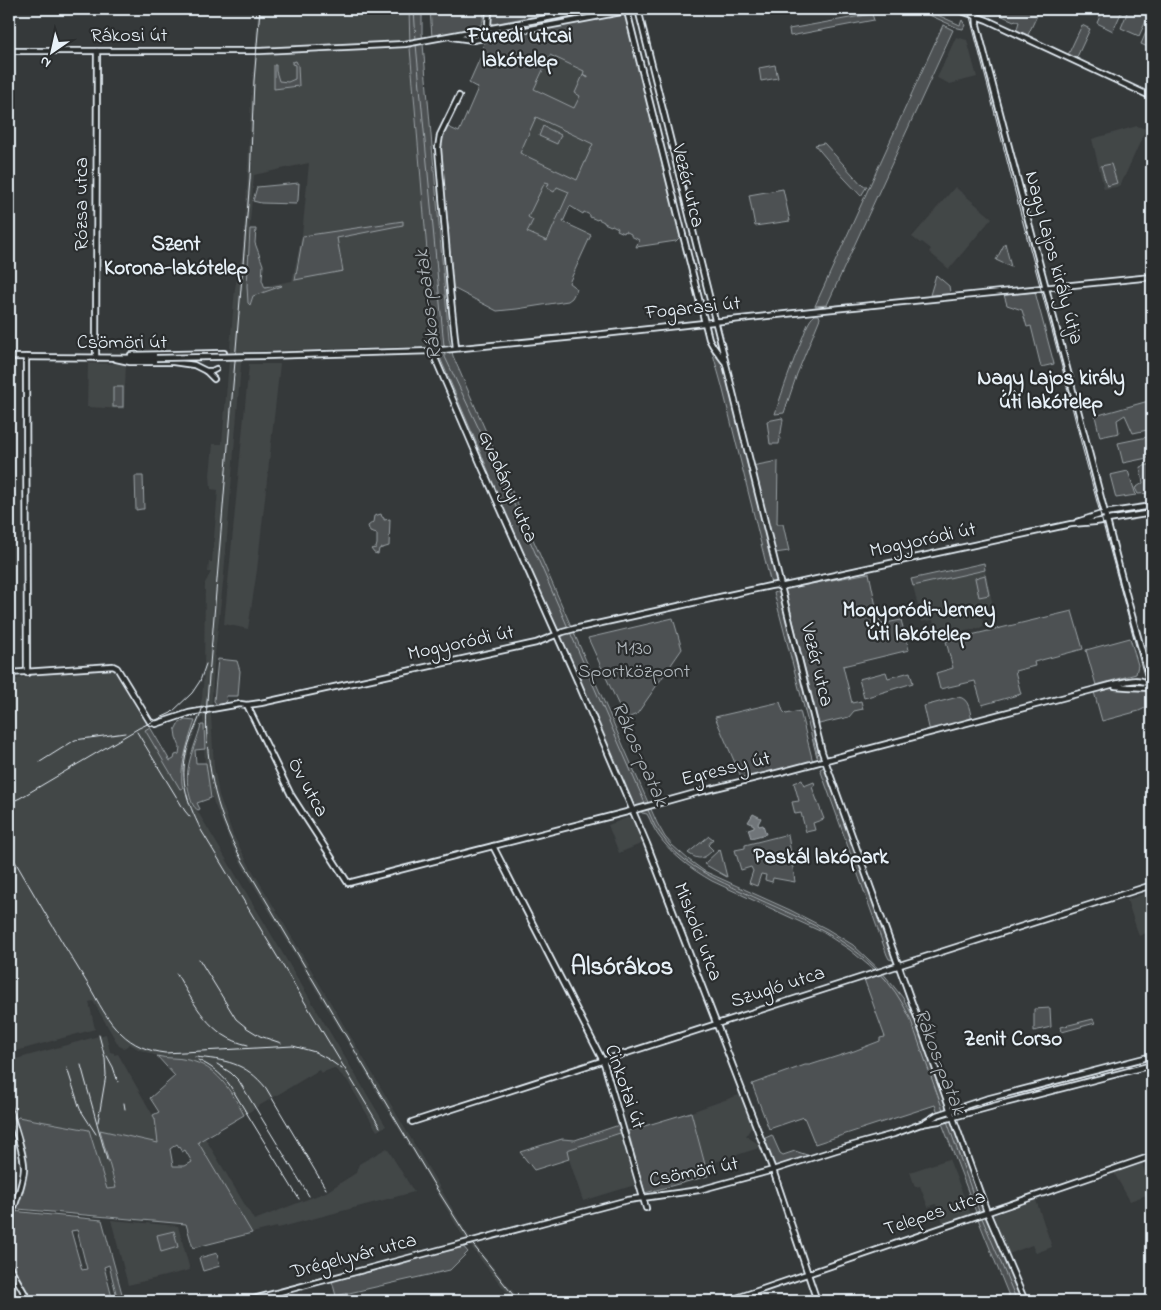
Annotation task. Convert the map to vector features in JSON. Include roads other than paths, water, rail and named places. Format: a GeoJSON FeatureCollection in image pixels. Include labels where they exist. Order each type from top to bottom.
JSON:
{"type":"FeatureCollection","features":[{"type":"Feature","properties":{"kind":"street"},"geometry":{"type":"LineString","coordinates":[[485,38],[489,9]]}},
{"type":"Feature","properties":{"kind":"street","name":"Rákosi út"},"geometry":{"type":"LineString","coordinates":[[9,51],[250,51],[368,46],[419,42],[596,9]]}},
{"type":"Feature","properties":{"kind":"street"},"geometry":{"type":"LineString","coordinates":[[448,37],[473,40],[637,9]]}},
{"type":"Feature","properties":{"kind":"street","name":"Vezér utca"},"geometry":{"type":"LineString","coordinates":[[637,9],[825,761],[952,1111],[952,1118],[985,1213],[1024,1301]]}},
{"type":"Feature","properties":{"kind":"street"},"geometry":{"type":"LineString","coordinates":[[957,9],[987,20],[1152,96]]}},
{"type":"Feature","properties":{"kind":"street","name":"Nagy Lajos király útja"},"geometry":{"type":"LineString","coordinates":[[976,9],[977,25],[1131,615],[1152,687]]}},
{"type":"Feature","properties":{"kind":"street","name":"Vezér utca"},"geometry":{"type":"LineString","coordinates":[[627,11],[709,339],[726,365]]}},
{"type":"Feature","properties":{"kind":"street","name":"Rózsa utca"},"geometry":{"type":"LineString","coordinates":[[96,358],[97,51]]}},
{"type":"Feature","properties":{"kind":"street"},"geometry":{"type":"LineString","coordinates":[[456,348],[438,148],[440,135],[458,96]]}},
{"type":"Feature","properties":{"kind":"street","name":"Fogarasi út"},"geometry":{"type":"LineString","coordinates":[[236,357],[448,350],[1152,277]]}},
{"type":"Feature","properties":{"kind":"street"},"geometry":{"type":"LineString","coordinates":[[703,314],[710,321],[716,322]]}},
{"type":"Feature","properties":{"kind":"street"},"geometry":{"type":"LineString","coordinates":[[716,351],[722,348]]}},
{"type":"Feature","properties":{"kind":"street"},"geometry":{"type":"LineString","coordinates":[[436,363],[438,354],[442,350]]}},
{"type":"Feature","properties":{"kind":"street","name":"Gvadányi utca"},"geometry":{"type":"LineString","coordinates":[[432,351],[556,635]]}},
{"type":"Feature","properties":{"kind":"street"},"geometry":{"type":"LineString","coordinates":[[108,358],[130,355],[224,353]]}},
{"type":"Feature","properties":{"kind":"street","name":"Csömöri út"},"geometry":{"type":"LineString","coordinates":[[9,357],[236,357]]}},
{"type":"Feature","properties":{"kind":"street"},"geometry":{"type":"LineString","coordinates":[[9,673],[27,673],[26,357]]}},
{"type":"Feature","properties":{"kind":"street"},"geometry":{"type":"LineString","coordinates":[[108,358],[130,362],[173,362],[194,365],[206,371],[214,379]]}},
{"type":"Feature","properties":{"kind":"street"},"geometry":{"type":"LineString","coordinates":[[206,371],[216,369]]}},
{"type":"Feature","properties":{"kind":"street","name":"Mogyoródi út"},"geometry":{"type":"LineString","coordinates":[[27,673],[113,666],[150,722],[156,724],[188,713],[240,704],[247,705],[536,643],[563,632],[770,586],[776,585],[781,587],[1071,524],[1105,513],[1152,506]]}},
{"type":"Feature","properties":{"kind":"street","name":"Mogyoródi út"},"geometry":{"type":"LineString","coordinates":[[1071,524],[1152,513]]}},
{"type":"Feature","properties":{"kind":"street","name":"Miskolci utca"},"geometry":{"type":"LineString","coordinates":[[556,635],[633,811],[773,1170],[817,1301]]}},
{"type":"Feature","properties":{"kind":"street","name":"Egressy út"},"geometry":{"type":"LineString","coordinates":[[348,883],[633,811],[699,792],[825,761],[1111,685],[1136,680],[1145,681],[1152,687]]}},
{"type":"Feature","properties":{"kind":"street"},"geometry":{"type":"LineString","coordinates":[[1126,682],[1124,685],[1128,687]]}},
{"type":"Feature","properties":{"kind":"street","name":"Egressy út"},"geometry":{"type":"LineString","coordinates":[[1111,685],[1152,687]]}},
{"type":"Feature","properties":{"kind":"street","name":"Öv utca"},"geometry":{"type":"LineString","coordinates":[[247,705],[291,795],[348,883]]}},
{"type":"Feature","properties":{"kind":"street","name":"Cinkotai út"},"geometry":{"type":"LineString","coordinates":[[493,846],[602,1060],[646,1208]]}},
{"type":"Feature","properties":{"kind":"street","name":"Szugló utca"},"geometry":{"type":"LineString","coordinates":[[412,1122],[875,972],[1152,885]]}},
{"type":"Feature","properties":{"kind":"street","name":"Csömöri út"},"geometry":{"type":"LineString","coordinates":[[471,1242],[620,1202],[699,1190],[773,1170],[894,1134],[921,1124],[937,1115],[964,1106],[1152,1056]]}},
{"type":"Feature","properties":{"kind":"street","name":"Csömöri út"},"geometry":{"type":"LineString","coordinates":[[921,1124],[942,1121],[1152,1065]]}},
{"type":"Feature","properties":{"kind":"street"},"geometry":{"type":"LineString","coordinates":[[994,1097],[998,1105]]}},
{"type":"Feature","properties":{"kind":"street"},"geometry":{"type":"LineString","coordinates":[[991,1108],[994,1097]]}},
{"type":"Feature","properties":{"kind":"street"},"geometry":{"type":"LineString","coordinates":[[9,1110],[9,1121]]}},
{"type":"Feature","properties":{"kind":"street"},"geometry":{"type":"LineString","coordinates":[[9,1110],[24,1166],[21,1183],[9,1222]]}},
{"type":"Feature","properties":{"kind":"street","name":"Telepes utca"},"geometry":{"type":"LineString","coordinates":[[728,1301],[1152,1156]]}},
{"type":"Feature","properties":{"kind":"street","name":"Drégelyvár utca"},"geometry":{"type":"LineString","coordinates":[[246,1301],[471,1242]]}},
{"type":"Feature","properties":{"kind":"street"},"geometry":{"type":"LineString","coordinates":[[9,1266],[29,1301]]}},
{"type":"Feature","properties":{"kind":"waterway","name":"Rákos-patak"},"geometry":{"type":"LineString","coordinates":[[414,9],[416,40]]}},
{"type":"Feature","properties":{"kind":"waterway","name":"Rákos-patak"},"geometry":{"type":"LineString","coordinates":[[416,44],[445,357],[505,484],[655,826],[672,848],[693,866],[838,939],[860,954],[879,972],[896,993],[910,1018],[943,1110]]}},
{"type":"Feature","properties":{"kind":"waterway","name":"Rákos-patak"},"geometry":{"type":"LineString","coordinates":[[947,1121],[979,1211],[1017,1301]]}},
{"type":"Feature","properties":{"kind":"tram line"},"geometry":{"type":"LineString","coordinates":[[968,9],[1083,450],[1152,705]]}},
{"type":"Feature","properties":{"kind":"railway"},"geometry":{"type":"LineString","coordinates":[[260,9],[254,81],[250,179],[207,701],[206,722],[209,763],[224,822],[242,860],[433,1183],[470,1241],[518,1301]]}},
{"type":"Feature","properties":{"kind":"railway"},"geometry":{"type":"LineString","coordinates":[[9,803],[139,728],[171,713],[192,693],[200,681],[206,664]]}},
{"type":"Feature","properties":{"kind":"railway"},"geometry":{"type":"LineString","coordinates":[[203,706],[189,743],[184,767],[185,788],[191,808],[201,830],[380,1127]]}},
{"type":"Feature","properties":{"kind":"railway"},"geometry":{"type":"LineString","coordinates":[[137,732],[190,817]]}},
{"type":"Feature","properties":{"kind":"railway"},"geometry":{"type":"LineString","coordinates":[[40,762],[75,740],[125,733]]}},
{"type":"Feature","properties":{"kind":"railway"},"geometry":{"type":"LineString","coordinates":[[9,851],[103,1011],[111,1023],[131,1041],[147,1049],[165,1053],[293,1046],[315,1052],[342,1069]]}},
{"type":"Feature","properties":{"kind":"railway"},"geometry":{"type":"LineString","coordinates":[[199,959],[236,1019],[260,1036],[281,1043]]}},
{"type":"Feature","properties":{"kind":"railway"},"geometry":{"type":"LineString","coordinates":[[176,973],[204,1018],[223,1035],[248,1045]]}},
{"type":"Feature","properties":{"kind":"railway"},"geometry":{"type":"LineString","coordinates":[[9,1005],[10,1009]]}},
{"type":"Feature","properties":{"kind":"railway"},"geometry":{"type":"LineString","coordinates":[[98,1122],[106,1075],[105,1058],[99,1035]]}},
{"type":"Feature","properties":{"kind":"railway"},"geometry":{"type":"LineString","coordinates":[[107,1056],[118,1082]]}},
{"type":"Feature","properties":{"kind":"railway"},"geometry":{"type":"LineString","coordinates":[[195,1057],[216,1059],[234,1064],[258,1079],[266,1088],[326,1189]]}},
{"type":"Feature","properties":{"kind":"railway"},"geometry":{"type":"LineString","coordinates":[[198,1060],[215,1070],[229,1084],[299,1199]]}},
{"type":"Feature","properties":{"kind":"railway"},"geometry":{"type":"LineString","coordinates":[[217,1064],[239,1081],[309,1196]]}},
{"type":"Feature","properties":{"kind":"railway"},"geometry":{"type":"LineString","coordinates":[[81,1065],[107,1160]]}},
{"type":"Feature","properties":{"kind":"railway"},"geometry":{"type":"LineString","coordinates":[[67,1068],[80,1109],[96,1134]]}},
{"type":"Feature","properties":{"kind":"railway"},"geometry":{"type":"LineString","coordinates":[[124,1103],[125,1109]]}},
{"type":"Feature","properties":{"kind":"district","name":"Füredi utcai lakótelep"},"geometry":{"type":"Point","coordinates":[520,49]}},
{"type":"Feature","properties":{"kind":"district","name":"Szent Korona-lakótelep"},"geometry":{"type":"Point","coordinates":[176,257]}},
{"type":"Feature","properties":{"kind":"district","name":"Nagy Lajos király úti lakótelep"},"geometry":{"type":"Point","coordinates":[1051,391]}},
{"type":"Feature","properties":{"kind":"district","name":"Mogyoródi–Jerney úti lakótelep"},"geometry":{"type":"Point","coordinates":[919,623]}},
{"type":"Feature","properties":{"kind":"district","name":"Paskál lakópark"},"geometry":{"type":"Point","coordinates":[821,858]}},
{"type":"Feature","properties":{"kind":"district","name":"Alsórákos"},"geometry":{"type":"Point","coordinates":[622,968]}},
{"type":"Feature","properties":{"kind":"district","name":"Zenit Corso"},"geometry":{"type":"Point","coordinates":[1013,1040]}},
{"type":"Feature","properties":{"kind":"park label","name":"M130 Sportközpont"},"geometry":{"type":"Point","coordinates":[634,660]}}]}
